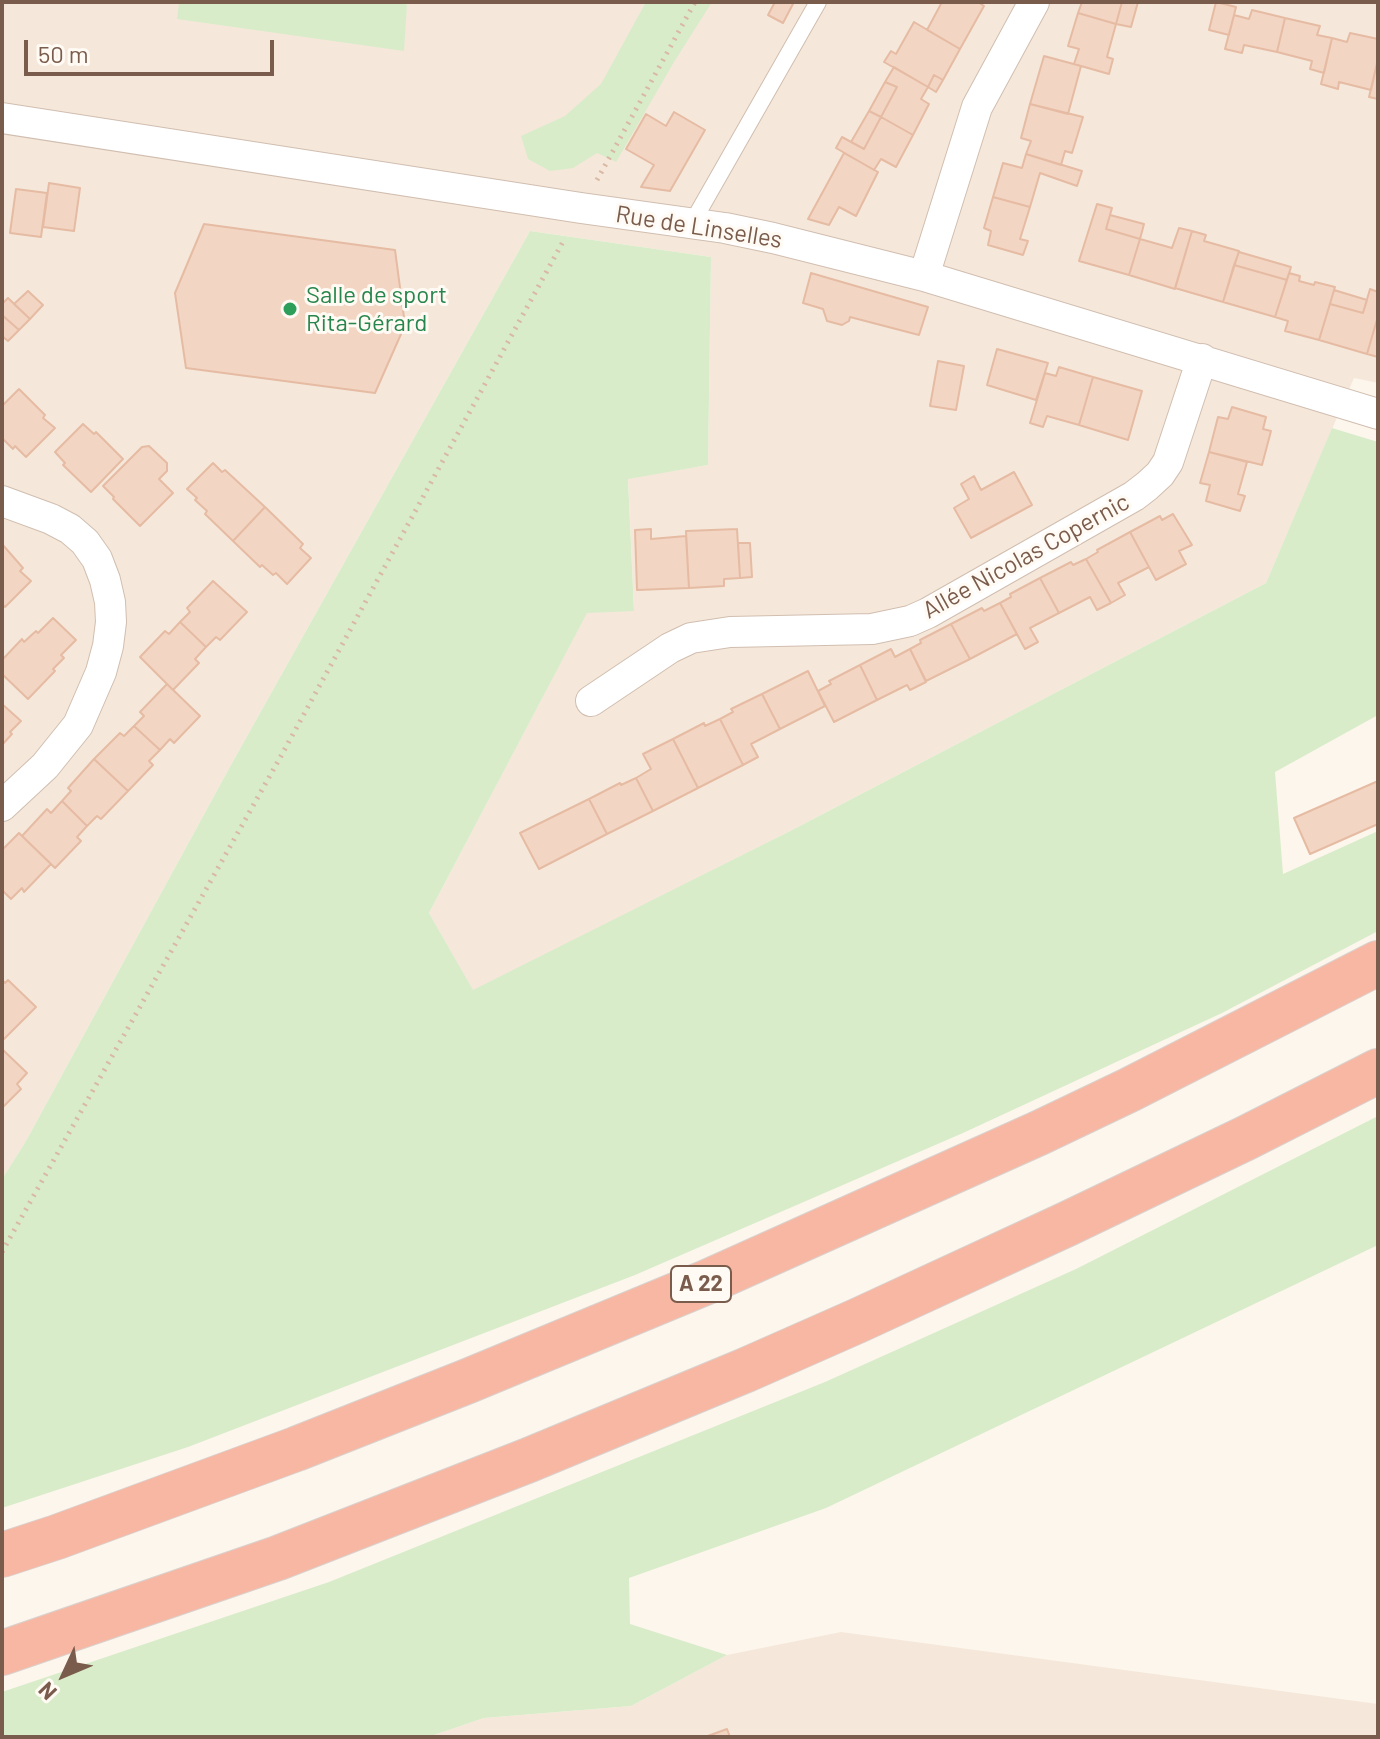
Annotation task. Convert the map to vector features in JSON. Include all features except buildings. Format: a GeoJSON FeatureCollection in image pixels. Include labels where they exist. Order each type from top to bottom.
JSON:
{"type":"FeatureCollection","features":[{"type":"Feature","properties":{"kind":"highway","name":"A 22"},"geometry":{"type":"LineString","coordinates":[[2,1555],[296,1449],[771,1254],[1090,1108],[1378,963]]}},
{"type":"Feature","properties":{"kind":"highway"},"geometry":{"type":"LineString","coordinates":[[2,1653],[278,1558],[529,1460],[746,1370],[1067,1224],[1378,1071]]}},
{"type":"Feature","properties":{"kind":"street"},"geometry":{"type":"LineString","coordinates":[[924,276],[977,107],[1034,2]]}},
{"type":"Feature","properties":{"kind":"street","name":"Rue de Linselles"},"geometry":{"type":"LineString","coordinates":[[2,118],[773,238],[924,276],[1378,414]]}},
{"type":"Feature","properties":{"kind":"street","name":"Allée Nicolas Copernic"},"geometry":{"type":"LineString","coordinates":[[591,701],[670,648],[691,638],[730,632],[872,629],[910,621],[928,613],[1134,496],[1160,474],[1168,462],[1202,359]]}},
{"type":"Feature","properties":{"kind":"street"},"geometry":{"type":"LineString","coordinates":[[2,501],[51,519],[85,542],[97,559],[105,580],[111,622],[101,672],[78,725],[45,766],[2,806]]}},
{"type":"Feature","properties":{"kind":"lane"},"geometry":{"type":"LineString","coordinates":[[692,223],[818,2]]}},
{"type":"Feature","properties":{"kind":"path"},"geometry":{"type":"LineString","coordinates":[[2,1252],[281,756],[695,2]]}},
{"type":"Feature","properties":{"kind":"shaded area"},"geometry":{"type":"Polygon","coordinates":[[[2,2],[1378,2],[1378,383],[1354,378],[1266,583],[794,829],[473,991],[429,913],[587,612],[634,610],[628,478],[708,465],[711,257],[530,231],[232,763],[26,1141],[2,1179],[2,2]]]}},
{"type":"Feature","properties":{"kind":"shaded area"},"geometry":{"type":"Polygon","coordinates":[[[841,1632],[1378,1704],[1378,1737],[428,1737],[484,1718],[631,1706],[727,1655],[841,1632]]]}},
{"type":"Feature","properties":{"kind":"green space"},"geometry":{"type":"Polygon","coordinates":[[[179,2],[402,2],[407,5],[404,51],[177,19],[179,2]]]}},
{"type":"Feature","properties":{"kind":"green space"},"geometry":{"type":"Polygon","coordinates":[[[646,2],[712,2],[616,162],[597,153],[573,168],[550,171],[528,159],[521,136],[565,116],[601,84],[646,2]]]}},
{"type":"Feature","properties":{"kind":"green space"},"geometry":{"type":"Polygon","coordinates":[[[530,231],[711,257],[708,465],[628,479],[634,611],[587,613],[429,913],[473,990],[794,829],[1266,583],[1332,428],[1378,442],[1378,715],[1275,772],[1283,874],[1378,831],[1378,931],[1222,1013],[963,1133],[635,1275],[188,1447],[2,1508],[2,1179],[26,1141],[232,763],[530,231]]]}},
{"type":"Feature","properties":{"kind":"green space"},"geometry":{"type":"Polygon","coordinates":[[[1378,1116],[1378,1245],[826,1508],[629,1578],[630,1624],[727,1655],[631,1706],[484,1718],[428,1737],[2,1737],[2,1692],[329,1582],[825,1382],[1076,1269],[1378,1116]]]}},
{"type":"Feature","properties":{"kind":"place","name":"Salle de sport Rita-Gérard"},"geometry":{"type":"Point","coordinates":[290,309]}}]}
